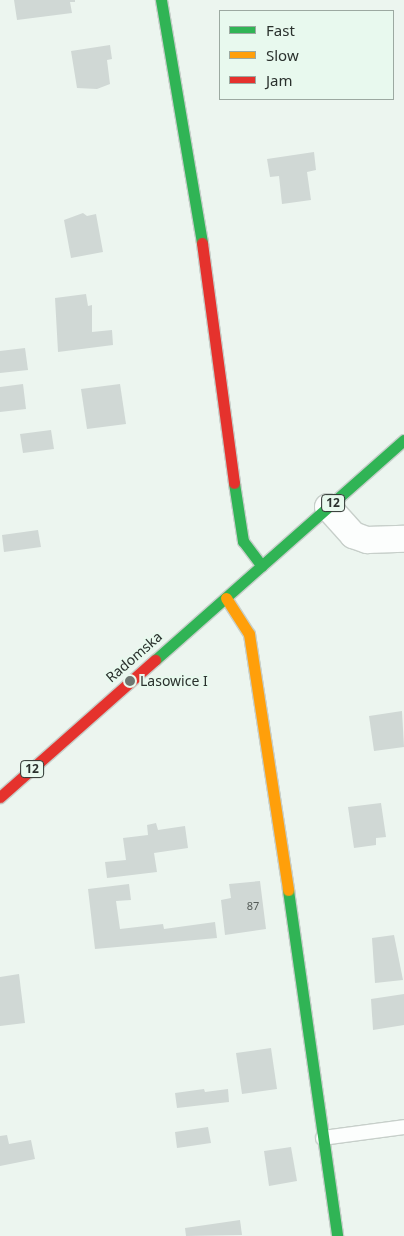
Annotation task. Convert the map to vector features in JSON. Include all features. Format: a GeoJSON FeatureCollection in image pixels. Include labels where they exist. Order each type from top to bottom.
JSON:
{"type":"FeatureCollection","features":[{"type":"Feature","properties":{"kind":"street"},"geometry":{"type":"LineString","coordinates":[[161,0],[202,244],[238,517],[243,541],[262,566]]}},
{"type":"Feature","properties":{"kind":"street","name":"12"},"geometry":{"type":"LineString","coordinates":[[226,598],[404,440]]}},
{"type":"Feature","properties":{"kind":"street"},"geometry":{"type":"LineString","coordinates":[[328,507],[354,535],[367,540],[404,539]]}},
{"type":"Feature","properties":{"kind":"street"},"geometry":{"type":"LineString","coordinates":[[226,598],[249,634],[260,690],[338,1236]]}},
{"type":"Feature","properties":{"kind":"street","name":"Radomska"},"geometry":{"type":"LineString","coordinates":[[0,797],[226,598]]}},
{"type":"Feature","properties":{"kind":"lane"},"geometry":{"type":"LineString","coordinates":[[323,1138],[404,1127]]}},
{"type":"Feature","properties":{"kind":"building"},"geometry":{"type":"Polygon","coordinates":[[[14,0],[75,0],[75,2],[70,2],[72,13],[17,20],[14,0]]]}},
{"type":"Feature","properties":{"kind":"building"},"geometry":{"type":"Polygon","coordinates":[[[110,45],[112,59],[107,60],[110,84],[97,89],[77,88],[71,51],[110,45]]]}},
{"type":"Feature","properties":{"kind":"building"},"geometry":{"type":"Polygon","coordinates":[[[314,152],[316,170],[307,172],[311,200],[282,204],[279,176],[270,177],[267,159],[314,152]]]}},
{"type":"Feature","properties":{"kind":"building"},"geometry":{"type":"Polygon","coordinates":[[[83,213],[87,216],[96,214],[103,252],[71,258],[64,220],[83,213]]]}},
{"type":"Feature","properties":{"kind":"building"},"geometry":{"type":"Polygon","coordinates":[[[86,294],[88,306],[92,305],[92,332],[112,330],[113,345],[58,352],[55,298],[86,294]]]}},
{"type":"Feature","properties":{"kind":"building"},"geometry":{"type":"Polygon","coordinates":[[[25,348],[28,370],[0,373],[0,351],[25,348]]]}},
{"type":"Feature","properties":{"kind":"building"},"geometry":{"type":"Polygon","coordinates":[[[23,384],[26,409],[0,412],[0,387],[23,384]]]}},
{"type":"Feature","properties":{"kind":"building"},"geometry":{"type":"Polygon","coordinates":[[[120,384],[126,424],[87,429],[81,389],[120,384]]]}},
{"type":"Feature","properties":{"kind":"building"},"geometry":{"type":"Polygon","coordinates":[[[51,430],[54,449],[23,453],[20,434],[51,430]]]}},
{"type":"Feature","properties":{"kind":"building"},"geometry":{"type":"Polygon","coordinates":[[[38,530],[41,547],[4,552],[2,535],[38,530]]]}},
{"type":"Feature","properties":{"kind":"building"},"geometry":{"type":"Polygon","coordinates":[[[402,711],[404,747],[374,751],[369,716],[402,711]]]}},
{"type":"Feature","properties":{"kind":"building"},"geometry":{"type":"Polygon","coordinates":[[[381,803],[386,837],[376,838],[376,845],[354,848],[348,807],[381,803]]]}},
{"type":"Feature","properties":{"kind":"building"},"geometry":{"type":"Polygon","coordinates":[[[156,823],[158,830],[185,826],[188,848],[154,853],[157,872],[107,878],[105,862],[126,860],[123,838],[148,835],[147,825],[156,823]]]}},
{"type":"Feature","properties":{"kind":"building"},"geometry":{"type":"Polygon","coordinates":[[[260,881],[266,929],[225,935],[221,900],[231,898],[229,884],[260,881]]]}},
{"type":"Feature","properties":{"kind":"building"},"geometry":{"type":"Polygon","coordinates":[[[129,884],[131,900],[116,901],[120,929],[163,924],[164,929],[215,922],[217,938],[95,949],[88,889],[129,884]]]}},
{"type":"Feature","properties":{"kind":"building"},"geometry":{"type":"Polygon","coordinates":[[[394,935],[403,980],[375,983],[372,938],[394,935]]]}},
{"type":"Feature","properties":{"kind":"building"},"geometry":{"type":"Polygon","coordinates":[[[19,974],[25,1023],[0,1026],[0,977],[19,974]]]}},
{"type":"Feature","properties":{"kind":"building"},"geometry":{"type":"Polygon","coordinates":[[[404,994],[404,1025],[373,1030],[371,999],[404,994]]]}},
{"type":"Feature","properties":{"kind":"building"},"geometry":{"type":"Polygon","coordinates":[[[271,1048],[277,1089],[242,1094],[236,1053],[271,1048]]]}},
{"type":"Feature","properties":{"kind":"building"},"geometry":{"type":"Polygon","coordinates":[[[204,1089],[205,1092],[228,1089],[229,1102],[177,1108],[175,1093],[204,1089]]]}},
{"type":"Feature","properties":{"kind":"building"},"geometry":{"type":"Polygon","coordinates":[[[208,1127],[211,1143],[177,1148],[175,1132],[208,1127]]]}},
{"type":"Feature","properties":{"kind":"building"},"geometry":{"type":"Polygon","coordinates":[[[7,1135],[9,1144],[31,1140],[35,1159],[0,1166],[0,1136],[7,1135]]]}},
{"type":"Feature","properties":{"kind":"building"},"geometry":{"type":"Polygon","coordinates":[[[291,1147],[297,1181],[269,1186],[264,1151],[291,1147]]]}},
{"type":"Feature","properties":{"kind":"building"},"geometry":{"type":"Polygon","coordinates":[[[240,1220],[242,1235],[186,1236],[185,1228],[240,1220]]]}},
{"type":"Feature","properties":{"kind":"traffic: fast"},"geometry":{"type":"LineString","coordinates":[[161,0],[202,243]]}},
{"type":"Feature","properties":{"kind":"traffic: fast"},"geometry":{"type":"LineString","coordinates":[[155,660],[404,440]]}},
{"type":"Feature","properties":{"kind":"traffic: fast"},"geometry":{"type":"LineString","coordinates":[[234,483],[243,541],[262,566]]}},
{"type":"Feature","properties":{"kind":"traffic: fast"},"geometry":{"type":"LineString","coordinates":[[288,890],[337,1236]]}},
{"type":"Feature","properties":{"kind":"traffic: slow"},"geometry":{"type":"LineString","coordinates":[[226,598],[249,634],[288,890]]}},
{"type":"Feature","properties":{"kind":"traffic: jam"},"geometry":{"type":"LineString","coordinates":[[202,243],[234,483]]}},
{"type":"Feature","properties":{"kind":"traffic: jam"},"geometry":{"type":"LineString","coordinates":[[0,797],[155,660]]}},
{"type":"Feature","properties":{"kind":"place","name":"Lasowice I"},"geometry":{"type":"Point","coordinates":[130,681]}}]}
